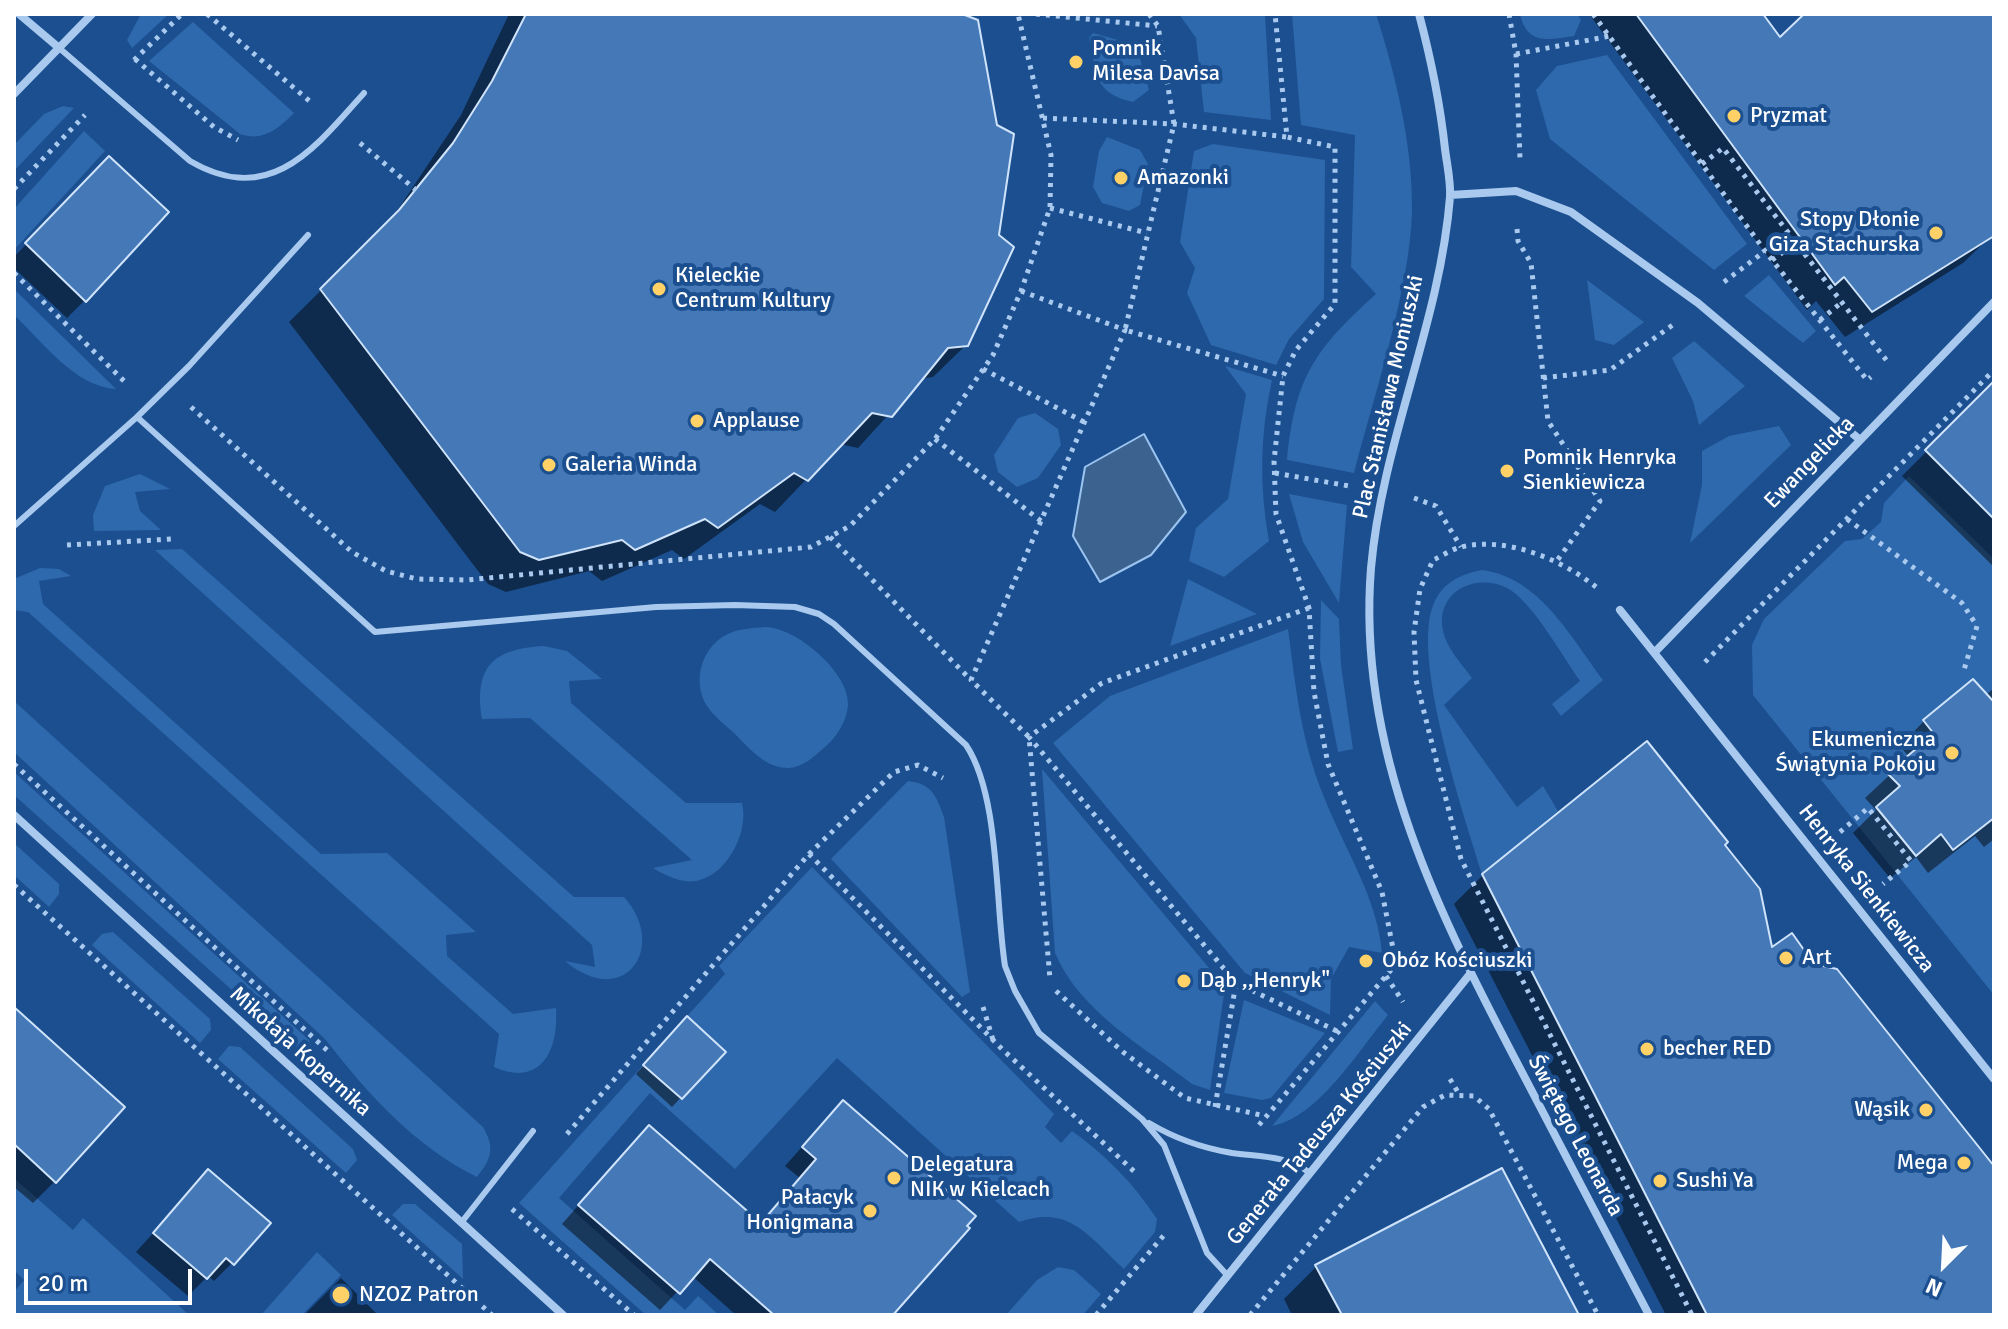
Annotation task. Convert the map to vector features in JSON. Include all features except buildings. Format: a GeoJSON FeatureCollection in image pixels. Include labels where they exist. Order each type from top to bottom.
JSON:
{"type":"FeatureCollection","features":[{"type":"Feature","properties":{"kind":"street"},"geometry":{"type":"LineString","coordinates":[[19,14],[58,47]]}},
{"type":"Feature","properties":{"kind":"street"},"geometry":{"type":"LineString","coordinates":[[14,94],[92,14]]}},
{"type":"Feature","properties":{"kind":"street","name":"Plac Stanisława Moniuszki"},"geometry":{"type":"LineString","coordinates":[[1419,14],[1438,86],[1450,195],[1435,281],[1382,491],[1371,570],[1375,683],[1391,772],[1404,820],[1430,888],[1470,974]]}},
{"type":"Feature","properties":{"kind":"street"},"geometry":{"type":"LineString","coordinates":[[1450,195],[1516,191],[1571,212],[1698,303],[1859,439]]}},
{"type":"Feature","properties":{"kind":"street","name":"Ewangelicka"},"geometry":{"type":"LineString","coordinates":[[1655,652],[1994,302]]}},
{"type":"Feature","properties":{"kind":"street","name":"Henryka Sienkiewicza"},"geometry":{"type":"LineString","coordinates":[[1620,610],[1994,1079]]}},
{"type":"Feature","properties":{"kind":"street","name":"Mikołaja Kopernika"},"geometry":{"type":"LineString","coordinates":[[14,815],[563,1315]]}},
{"type":"Feature","properties":{"kind":"street","name":"Generała Tadeusza Kościuszki"},"geometry":{"type":"LineString","coordinates":[[1196,1315],[1470,974]]}},
{"type":"Feature","properties":{"kind":"street","name":"Świętego Leonarda"},"geometry":{"type":"LineString","coordinates":[[1470,974],[1649,1315]]}},
{"type":"Feature","properties":{"kind":"lane"},"geometry":{"type":"LineString","coordinates":[[58,47],[190,161],[208,170],[235,177],[255,177],[292,166],[312,150],[364,93]]}},
{"type":"Feature","properties":{"kind":"lane"},"geometry":{"type":"LineString","coordinates":[[14,526],[137,417],[308,235]]}},
{"type":"Feature","properties":{"kind":"lane"},"geometry":{"type":"LineString","coordinates":[[137,417],[375,632],[656,607],[735,605],[795,607],[834,624],[966,745],[976,759],[987,796],[1003,955],[1015,991],[1039,1033],[1142,1119],[1165,1133],[1199,1145],[1286,1158],[1311,1174]]}},
{"type":"Feature","properties":{"kind":"lane"},"geometry":{"type":"LineString","coordinates":[[1142,1119],[1172,1158],[1207,1253],[1228,1276]]}},
{"type":"Feature","properties":{"kind":"lane"},"geometry":{"type":"LineString","coordinates":[[460,1223],[533,1131]]}},
{"type":"Feature","properties":{"kind":"path"},"geometry":{"type":"LineString","coordinates":[[182,14],[133,61],[214,127],[249,143]]}},
{"type":"Feature","properties":{"kind":"path"},"geometry":{"type":"LineString","coordinates":[[207,14],[314,105],[304,112]]}},
{"type":"Feature","properties":{"kind":"path"},"geometry":{"type":"LineString","coordinates":[[168,386],[352,552],[386,571],[417,579],[467,580],[811,547],[850,526],[935,439],[983,369],[1021,291],[1050,208],[1051,155],[1018,14]]}},
{"type":"Feature","properties":{"kind":"path"},"geometry":{"type":"LineString","coordinates":[[1036,14],[1158,26]]}},
{"type":"Feature","properties":{"kind":"path"},"geometry":{"type":"LineString","coordinates":[[971,680],[1125,330],[1174,124],[1158,26],[1149,14]]}},
{"type":"Feature","properties":{"kind":"path"},"geometry":{"type":"LineString","coordinates":[[1275,14],[1287,137]]}},
{"type":"Feature","properties":{"kind":"path"},"geometry":{"type":"LineString","coordinates":[[1509,14],[1516,54],[1521,146],[1516,191],[1518,241],[1531,263],[1548,421],[1600,501],[1556,562]]}},
{"type":"Feature","properties":{"kind":"path"},"geometry":{"type":"LineString","coordinates":[[1593,14],[1765,251],[1867,380]]}},
{"type":"Feature","properties":{"kind":"path"},"geometry":{"type":"LineString","coordinates":[[1516,54],[1610,36]]}},
{"type":"Feature","properties":{"kind":"path"},"geometry":{"type":"LineString","coordinates":[[14,189],[91,108]]}},
{"type":"Feature","properties":{"kind":"path"},"geometry":{"type":"LineString","coordinates":[[1043,118],[1174,124],[1287,137],[1335,147],[1335,304],[1296,350],[1283,376],[1277,406],[1276,514],[1309,608],[1314,692],[1328,764],[1367,850],[1388,910],[1396,964],[1386,976],[1404,1003]]}},
{"type":"Feature","properties":{"kind":"path"},"geometry":{"type":"LineString","coordinates":[[359,142],[416,190]]}},
{"type":"Feature","properties":{"kind":"path"},"geometry":{"type":"LineString","coordinates":[[1702,164],[1723,148],[1887,361]]}},
{"type":"Feature","properties":{"kind":"path"},"geometry":{"type":"LineString","coordinates":[[1050,208],[1147,233]]}},
{"type":"Feature","properties":{"kind":"path"},"geometry":{"type":"LineString","coordinates":[[1772,260],[1796,243]]}},
{"type":"Feature","properties":{"kind":"path"},"geometry":{"type":"LineString","coordinates":[[1698,303],[1765,251]]}},
{"type":"Feature","properties":{"kind":"path"},"geometry":{"type":"LineString","coordinates":[[15,277],[148,405]]}},
{"type":"Feature","properties":{"kind":"path"},"geometry":{"type":"LineString","coordinates":[[1021,291],[1125,330],[1283,376]]}},
{"type":"Feature","properties":{"kind":"path"},"geometry":{"type":"LineString","coordinates":[[1820,320],[1841,303]]}},
{"type":"Feature","properties":{"kind":"path"},"geometry":{"type":"LineString","coordinates":[[1543,378],[1610,370],[1663,334]]}},
{"type":"Feature","properties":{"kind":"path"},"geometry":{"type":"LineString","coordinates":[[983,369],[1084,422]]}},
{"type":"Feature","properties":{"kind":"path"},"geometry":{"type":"LineString","coordinates":[[1682,685],[1994,370]]}},
{"type":"Feature","properties":{"kind":"path"},"geometry":{"type":"LineString","coordinates":[[935,439],[1041,521]]}},
{"type":"Feature","properties":{"kind":"path"},"geometry":{"type":"LineString","coordinates":[[1275,473],[1350,486]]}},
{"type":"Feature","properties":{"kind":"path"},"geometry":{"type":"LineString","coordinates":[[1410,497],[1436,506],[1461,547]]}},
{"type":"Feature","properties":{"kind":"path"},"geometry":{"type":"LineString","coordinates":[[1847,519],[1962,603],[1977,626],[1964,670]]}},
{"type":"Feature","properties":{"kind":"path"},"geometry":{"type":"LineString","coordinates":[[830,537],[1029,737],[1236,983],[1339,1032]]}},
{"type":"Feature","properties":{"kind":"path"},"geometry":{"type":"LineString","coordinates":[[67,545],[172,539]]}},
{"type":"Feature","properties":{"kind":"path"},"geometry":{"type":"LineString","coordinates":[[1620,610],[1593,584],[1556,562],[1504,545],[1461,547],[1433,560],[1420,589],[1414,632],[1416,680],[1461,859],[1692,1315]]}},
{"type":"Feature","properties":{"kind":"path"},"geometry":{"type":"LineString","coordinates":[[1029,737],[1102,683],[1309,608]]}},
{"type":"Feature","properties":{"kind":"path"},"geometry":{"type":"LineString","coordinates":[[1029,737],[1047,973],[1055,990],[1123,1052],[1185,1098],[1266,1116]]}},
{"type":"Feature","properties":{"kind":"path"},"geometry":{"type":"LineString","coordinates":[[559,1143],[809,854],[894,772],[918,765],[940,774],[948,785]]}},
{"type":"Feature","properties":{"kind":"path"},"geometry":{"type":"LineString","coordinates":[[1868,808],[1891,831],[1911,861]]}},
{"type":"Feature","properties":{"kind":"path"},"geometry":{"type":"LineString","coordinates":[[809,854],[993,1040],[1130,1166],[1148,1187]]}},
{"type":"Feature","properties":{"kind":"path"},"geometry":{"type":"LineString","coordinates":[[14,885],[492,1315]]}},
{"type":"Feature","properties":{"kind":"path"},"geometry":{"type":"LineString","coordinates":[[1215,1107],[1236,983]]}},
{"type":"Feature","properties":{"kind":"path"},"geometry":{"type":"LineString","coordinates":[[982,1004],[993,1040]]}},
{"type":"Feature","properties":{"kind":"path"},"geometry":{"type":"LineString","coordinates":[[1450,1079],[1459,1095]]}},
{"type":"Feature","properties":{"kind":"path"},"geometry":{"type":"LineString","coordinates":[[1250,1315],[1423,1107],[1445,1095],[1474,1096],[1502,1129],[1598,1315]]}},
{"type":"Feature","properties":{"kind":"path"},"geometry":{"type":"LineString","coordinates":[[1164,1223],[1166,1233]]}},
{"type":"Feature","properties":{"kind":"shaded area"},"geometry":{"type":"Polygon","coordinates":[[[141,14],[169,14],[132,48],[127,40],[141,14]]]}},
{"type":"Feature","properties":{"kind":"shaded area"},"geometry":{"type":"Polygon","coordinates":[[[1179,14],[1265,14],[1271,120],[1204,112],[1196,38],[1179,14]]]}},
{"type":"Feature","properties":{"kind":"shaded area"},"geometry":{"type":"Polygon","coordinates":[[[1292,14],[1376,14],[1396,86],[1410,162],[1412,211],[1405,274],[1354,473],[1287,460],[1296,407],[1312,366],[1337,331],[1376,294],[1351,267],[1355,135],[1301,125],[1292,14]]]}},
{"type":"Feature","properties":{"kind":"shaded area"},"geometry":{"type":"Polygon","coordinates":[[[1520,14],[1577,14],[1581,20],[1574,36],[1547,39],[1533,36],[1523,24],[1520,14]]]}},
{"type":"Feature","properties":{"kind":"shaded area"},"geometry":{"type":"Polygon","coordinates":[[[193,22],[294,113],[276,129],[263,135],[240,134],[149,61],[193,22]]]}},
{"type":"Feature","properties":{"kind":"shaded area"},"geometry":{"type":"Polygon","coordinates":[[[1093,33],[1136,45],[1149,90],[1133,102],[1110,93],[1104,87],[1099,80],[1089,38],[1093,33]]]}},
{"type":"Feature","properties":{"kind":"shaded area"},"geometry":{"type":"Polygon","coordinates":[[[1607,55],[1747,244],[1714,270],[1550,139],[1536,90],[1557,66],[1607,55]]]}},
{"type":"Feature","properties":{"kind":"shaded area"},"geometry":{"type":"Polygon","coordinates":[[[63,106],[74,108],[14,171],[14,145],[44,114],[63,106]]]}},
{"type":"Feature","properties":{"kind":"shaded area"},"geometry":{"type":"Polygon","coordinates":[[[84,131],[105,151],[14,250],[14,209],[84,131]]]}},
{"type":"Feature","properties":{"kind":"shaded area"},"geometry":{"type":"Polygon","coordinates":[[[1107,137],[1140,150],[1148,164],[1140,205],[1129,211],[1102,203],[1093,187],[1099,151],[1107,137]]]}},
{"type":"Feature","properties":{"kind":"shaded area"},"geometry":{"type":"Polygon","coordinates":[[[1213,144],[1325,160],[1324,299],[1289,339],[1276,365],[1211,345],[1187,293],[1195,268],[1180,242],[1194,151],[1213,144]]]}},
{"type":"Feature","properties":{"kind":"shaded area"},"geometry":{"type":"Polygon","coordinates":[[[1769,275],[1816,331],[1803,343],[1744,296],[1769,275]]]}},
{"type":"Feature","properties":{"kind":"shaded area"},"geometry":{"type":"Polygon","coordinates":[[[1587,280],[1644,322],[1614,345],[1595,340],[1587,280]]]}},
{"type":"Feature","properties":{"kind":"shaded area"},"geometry":{"type":"Polygon","coordinates":[[[15,290],[116,389],[101,386],[73,372],[48,350],[14,315],[15,290]]]}},
{"type":"Feature","properties":{"kind":"shaded area"},"geometry":{"type":"Polygon","coordinates":[[[1694,341],[1745,386],[1699,425],[1693,401],[1672,358],[1694,341]]]}},
{"type":"Feature","properties":{"kind":"shaded area"},"geometry":{"type":"Polygon","coordinates":[[[1225,366],[1272,380],[1262,460],[1269,541],[1224,577],[1189,561],[1196,528],[1228,499],[1246,394],[1225,366]]]}},
{"type":"Feature","properties":{"kind":"shaded area"},"geometry":{"type":"Polygon","coordinates":[[[1035,413],[1058,429],[1061,445],[1038,478],[1017,487],[998,472],[994,455],[1018,418],[1035,413]]]}},
{"type":"Feature","properties":{"kind":"shaded area"},"geometry":{"type":"Polygon","coordinates":[[[1779,426],[1791,445],[1690,543],[1702,485],[1702,451],[1729,436],[1779,426]]]}},
{"type":"Feature","properties":{"kind":"shaded area"},"geometry":{"type":"Polygon","coordinates":[[[1144,434],[1186,512],[1151,555],[1100,582],[1073,536],[1085,467],[1144,434]]]}},
{"type":"Feature","properties":{"kind":"shaded area"},"geometry":{"type":"Polygon","coordinates":[[[140,474],[170,489],[135,492],[140,511],[161,530],[94,531],[93,515],[105,486],[140,474]]]}},
{"type":"Feature","properties":{"kind":"shaded area"},"geometry":{"type":"Polygon","coordinates":[[[1909,476],[1994,559],[1994,995],[1753,695],[1752,645],[1764,619],[1845,541],[1862,539],[1881,522],[1884,503],[1909,476]]]}},
{"type":"Feature","properties":{"kind":"shaded area"},"geometry":{"type":"Polygon","coordinates":[[[1289,494],[1347,505],[1339,603],[1303,542],[1289,494]]]}},
{"type":"Feature","properties":{"kind":"shaded area"},"geometry":{"type":"Polygon","coordinates":[[[182,549],[574,897],[624,897],[637,916],[642,935],[641,952],[634,966],[621,976],[605,979],[586,975],[565,961],[595,967],[592,945],[155,550],[182,549]]]}},
{"type":"Feature","properties":{"kind":"shaded area"},"geometry":{"type":"Polygon","coordinates":[[[40,568],[59,569],[71,576],[39,581],[43,604],[321,854],[387,853],[476,932],[446,935],[447,956],[513,1014],[556,1008],[554,1038],[544,1061],[524,1073],[494,1067],[499,1034],[28,612],[14,610],[14,579],[40,568]]]}},
{"type":"Feature","properties":{"kind":"shaded area"},"geometry":{"type":"Polygon","coordinates":[[[1482,570],[1502,575],[1537,597],[1566,628],[1603,680],[1561,716],[1552,704],[1580,681],[1526,604],[1507,588],[1482,582],[1471,584],[1451,596],[1442,617],[1443,631],[1455,656],[1472,678],[1444,705],[1517,807],[1543,786],[1558,811],[1482,874],[1442,736],[1429,659],[1428,627],[1434,603],[1442,590],[1460,577],[1482,570]]]}},
{"type":"Feature","properties":{"kind":"shaded area"},"geometry":{"type":"Polygon","coordinates":[[[1188,579],[1257,614],[1170,646],[1188,579]]]}},
{"type":"Feature","properties":{"kind":"shaded area"},"geometry":{"type":"Polygon","coordinates":[[[1321,600],[1339,619],[1341,665],[1353,749],[1338,752],[1320,659],[1321,600]]]}},
{"type":"Feature","properties":{"kind":"shaded area"},"geometry":{"type":"Polygon","coordinates":[[[765,627],[791,635],[819,654],[831,666],[846,692],[847,711],[837,734],[813,758],[788,768],[766,762],[753,752],[710,710],[700,687],[701,667],[716,642],[733,632],[765,627]]]}},
{"type":"Feature","properties":{"kind":"shaded area"},"geometry":{"type":"Polygon","coordinates":[[[1288,629],[1300,714],[1310,756],[1324,797],[1367,893],[1382,953],[1349,947],[1331,979],[1330,1015],[1245,973],[1053,743],[1110,696],[1288,629]]]}},
{"type":"Feature","properties":{"kind":"shaded area"},"geometry":{"type":"Polygon","coordinates":[[[544,646],[567,651],[602,679],[569,681],[571,703],[686,803],[742,803],[742,825],[734,849],[710,876],[682,881],[653,868],[692,860],[530,718],[482,719],[481,686],[491,664],[512,651],[544,646]]]}},
{"type":"Feature","properties":{"kind":"shaded area"},"geometry":{"type":"Polygon","coordinates":[[[14,701],[483,1127],[490,1153],[477,1177],[433,1150],[394,1117],[325,1039],[14,752],[14,701]]]}},
{"type":"Feature","properties":{"kind":"shaded area"},"geometry":{"type":"Polygon","coordinates":[[[1042,769],[1225,987],[1210,1090],[1192,1084],[1114,1026],[1080,993],[1055,953],[1042,769]]]}},
{"type":"Feature","properties":{"kind":"shaded area"},"geometry":{"type":"Polygon","coordinates":[[[14,772],[309,1040],[319,1068],[14,795],[14,772]]]}},
{"type":"Feature","properties":{"kind":"shaded area"},"geometry":{"type":"Polygon","coordinates":[[[908,781],[923,785],[932,792],[944,817],[970,992],[962,997],[831,859],[908,781]]]}},
{"type":"Feature","properties":{"kind":"shaded area"},"geometry":{"type":"Polygon","coordinates":[[[14,843],[59,884],[59,894],[49,907],[14,875],[14,843]]]}},
{"type":"Feature","properties":{"kind":"shaded area"},"geometry":{"type":"Polygon","coordinates":[[[812,867],[1054,1114],[1045,1127],[1061,1143],[1072,1131],[1108,1160],[1139,1194],[1157,1219],[1155,1232],[1124,1269],[1089,1235],[1065,1221],[1052,1217],[1019,1222],[837,1058],[735,1169],[650,1093],[559,1198],[685,1310],[698,1296],[719,1315],[646,1315],[519,1203],[725,974],[719,966],[812,867]]]}},
{"type":"Feature","properties":{"kind":"shaded area"},"geometry":{"type":"Polygon","coordinates":[[[113,932],[210,1019],[211,1030],[200,1043],[92,945],[102,934],[113,932]]]}},
{"type":"Feature","properties":{"kind":"shaded area"},"geometry":{"type":"Polygon","coordinates":[[[1244,1000],[1325,1033],[1271,1098],[1262,1100],[1224,1093],[1244,1000]]]}},
{"type":"Feature","properties":{"kind":"shaded area"},"geometry":{"type":"Polygon","coordinates":[[[1375,1001],[1388,1015],[1351,1063],[1305,1110],[1272,1126],[1375,1001]]]}},
{"type":"Feature","properties":{"kind":"shaded area"},"geometry":{"type":"Polygon","coordinates":[[[229,1046],[240,1047],[353,1149],[357,1160],[346,1173],[218,1059],[229,1046]]]}},
{"type":"Feature","properties":{"kind":"shaded area"},"geometry":{"type":"Polygon","coordinates":[[[14,1178],[73,1230],[83,1218],[189,1315],[14,1315],[14,1292],[24,1280],[14,1270],[14,1178]]]}},
{"type":"Feature","properties":{"kind":"shaded area"},"geometry":{"type":"Polygon","coordinates":[[[403,1204],[415,1204],[462,1244],[463,1279],[392,1215],[403,1204]]]}},
{"type":"Feature","properties":{"kind":"shaded area"},"geometry":{"type":"Polygon","coordinates":[[[317,1252],[341,1275],[302,1315],[261,1315],[317,1252]]]}},
{"type":"Feature","properties":{"kind":"shaded area"},"geometry":{"type":"Polygon","coordinates":[[[1058,1267],[1074,1270],[1101,1294],[1083,1315],[1006,1315],[1037,1280],[1058,1267]]]}},
{"type":"Feature","properties":{"kind":"place","name":"Pomnik Milesa Davisa"},"geometry":{"type":"Point","coordinates":[1076,62]}},
{"type":"Feature","properties":{"kind":"place","name":"Pryzmat"},"geometry":{"type":"Point","coordinates":[1734,116]}},
{"type":"Feature","properties":{"kind":"place","name":"Amazonki"},"geometry":{"type":"Point","coordinates":[1121,178]}},
{"type":"Feature","properties":{"kind":"place","name":"Stopy Dłonie Giza Stachurska"},"geometry":{"type":"Point","coordinates":[1936,233]}},
{"type":"Feature","properties":{"kind":"place","name":"Kieleckie Centrum Kultury"},"geometry":{"type":"Point","coordinates":[659,289]}},
{"type":"Feature","properties":{"kind":"place","name":"Applause"},"geometry":{"type":"Point","coordinates":[697,421]}},
{"type":"Feature","properties":{"kind":"place","name":"Galeria Winda"},"geometry":{"type":"Point","coordinates":[549,465]}},
{"type":"Feature","properties":{"kind":"place","name":"Pomnik Henryka Sienkiewicza"},"geometry":{"type":"Point","coordinates":[1507,471]}},
{"type":"Feature","properties":{"kind":"place","name":"Ekumeniczna Świątynia Pokoju"},"geometry":{"type":"Point","coordinates":[1952,753]}},
{"type":"Feature","properties":{"kind":"place","name":"Art"},"geometry":{"type":"Point","coordinates":[1786,958]}},
{"type":"Feature","properties":{"kind":"place","name":"Obóz Kościuszki"},"geometry":{"type":"Point","coordinates":[1366,961]}},
{"type":"Feature","properties":{"kind":"place","name":"Dąb ,,Henryk\""},"geometry":{"type":"Point","coordinates":[1184,981]}},
{"type":"Feature","properties":{"kind":"place","name":"becher RED"},"geometry":{"type":"Point","coordinates":[1647,1049]}},
{"type":"Feature","properties":{"kind":"place","name":"Wąsik"},"geometry":{"type":"Point","coordinates":[1926,1110]}},
{"type":"Feature","properties":{"kind":"place","name":"Mega"},"geometry":{"type":"Point","coordinates":[1964,1163]}},
{"type":"Feature","properties":{"kind":"place","name":"Delegatura NIK w Kielcach"},"geometry":{"type":"Point","coordinates":[894,1178]}},
{"type":"Feature","properties":{"kind":"place","name":"Sushi Ya"},"geometry":{"type":"Point","coordinates":[1660,1181]}},
{"type":"Feature","properties":{"kind":"place","name":"Pałacyk Honigmana"},"geometry":{"type":"Point","coordinates":[870,1211]}},
{"type":"Feature","properties":{"kind":"place","name":"NZOZ Patron"},"geometry":{"type":"Point","coordinates":[341,1295]}}]}
